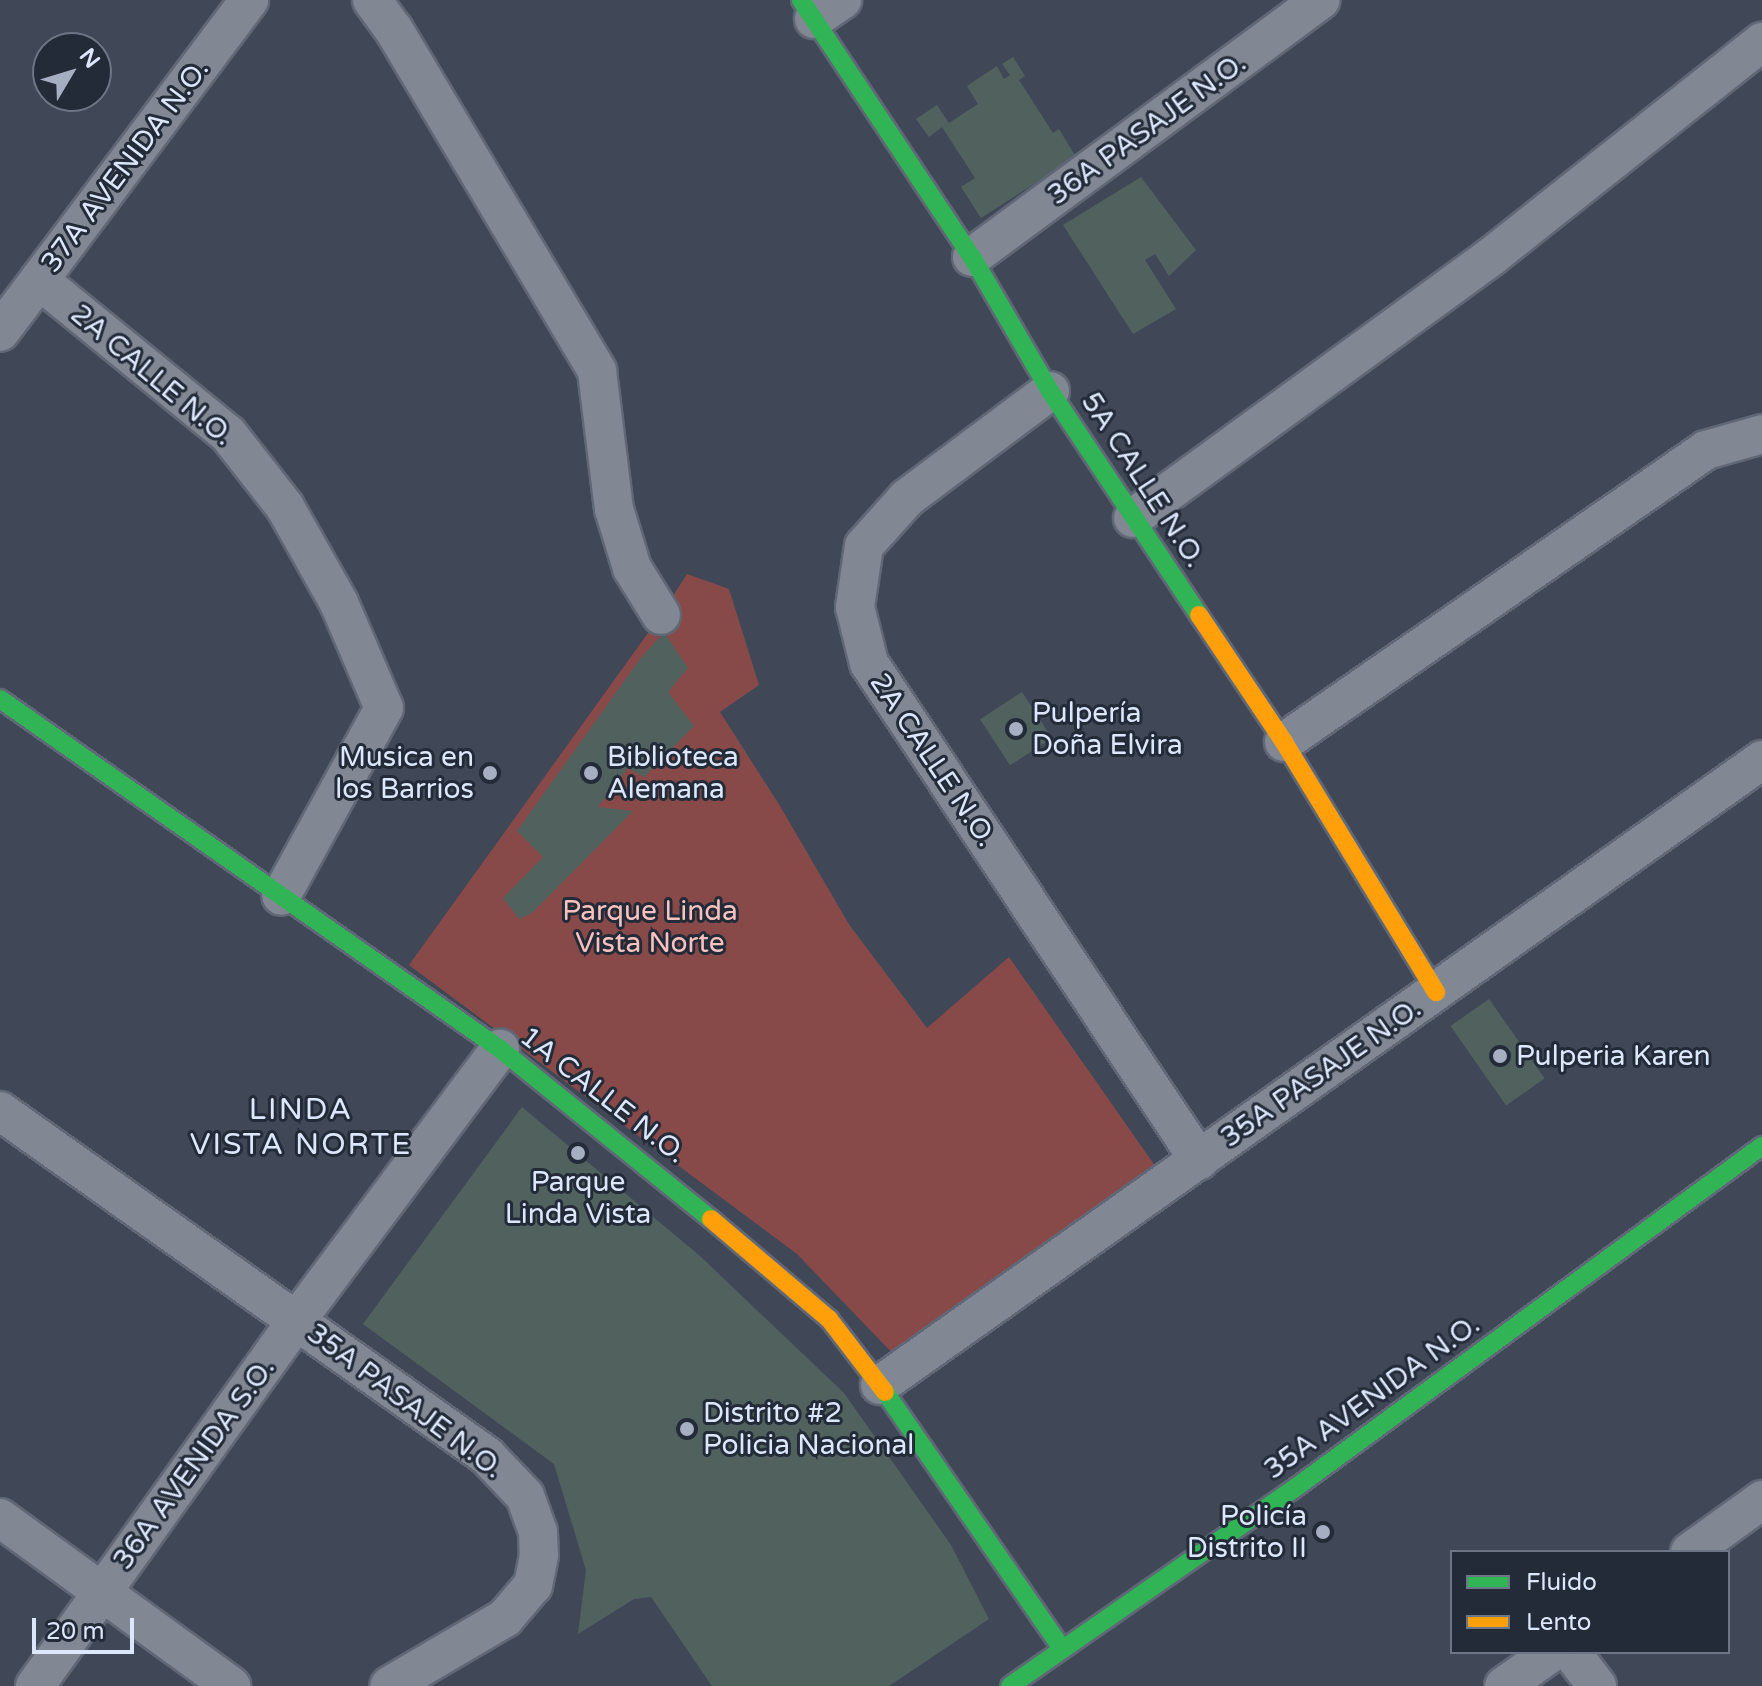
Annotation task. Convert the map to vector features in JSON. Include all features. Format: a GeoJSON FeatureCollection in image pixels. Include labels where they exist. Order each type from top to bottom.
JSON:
{"type":"FeatureCollection","features":[{"type":"Feature","properties":{"kind":"street","name":"37A AVENIDA N.O."},"geometry":{"type":"LineString","coordinates":[[0,332],[249,0]]}},
{"type":"Feature","properties":{"kind":"street"},"geometry":{"type":"LineString","coordinates":[[372,0],[394,30],[597,371],[614,509],[632,568],[661,615]]}},
{"type":"Feature","properties":{"kind":"street","name":"36A PASAJE N.O."},"geometry":{"type":"LineString","coordinates":[[972,257],[1321,0]]}},
{"type":"Feature","properties":{"kind":"street","name":"5A CALLE N.O."},"geometry":{"type":"LineString","coordinates":[[819,6],[1050,391],[1284,742],[1436,992]]}},
{"type":"Feature","properties":{"kind":"street"},"geometry":{"type":"LineString","coordinates":[[1133,518],[1492,256],[1762,42]]}},
{"type":"Feature","properties":{"kind":"street","name":"2A CALLE N.O."},"geometry":{"type":"LineString","coordinates":[[39,280],[228,434],[285,507],[339,603],[384,708],[281,896]]}},
{"type":"Feature","properties":{"kind":"street","name":"2A CALLE N.O."},"geometry":{"type":"LineString","coordinates":[[1050,391],[907,498],[864,546],[855,607],[869,663],[1199,1160]]}},
{"type":"Feature","properties":{"kind":"street"},"geometry":{"type":"LineString","coordinates":[[1284,742],[1706,450],[1762,434]]}},
{"type":"Feature","properties":{"kind":"street","name":"1A CALLE N.O."},"geometry":{"type":"LineString","coordinates":[[0,699],[500,1049],[779,1273],[829,1319],[880,1385],[1061,1647]]}},
{"type":"Feature","properties":{"kind":"street","name":"35A PASAJE N.O."},"geometry":{"type":"LineString","coordinates":[[880,1385],[1762,760]]}},
{"type":"Feature","properties":{"kind":"street","name":"36A AVENIDA S.O."},"geometry":{"type":"LineString","coordinates":[[35,1686],[297,1320],[500,1049]]}},
{"type":"Feature","properties":{"kind":"street","name":"35A PASAJE N.O."},"geometry":{"type":"LineString","coordinates":[[0,1111],[487,1456],[525,1496],[538,1532],[539,1555],[533,1585],[505,1618],[389,1686]]}},
{"type":"Feature","properties":{"kind":"street","name":"35A AVENIDA N.O."},"geometry":{"type":"LineString","coordinates":[[1010,1686],[1061,1647],[1291,1491],[1762,1146]]}},
{"type":"Feature","properties":{"kind":"street"},"geometry":{"type":"LineString","coordinates":[[1693,1550],[1762,1500]]}},
{"type":"Feature","properties":{"kind":"street"},"geometry":{"type":"LineString","coordinates":[[0,1518],[231,1686]]}},
{"type":"Feature","properties":{"kind":"street"},"geometry":{"type":"LineString","coordinates":[[1504,1686],[1549,1654]]}},
{"type":"Feature","properties":{"kind":"street"},"geometry":{"type":"LineString","coordinates":[[1573,1654],[1597,1686]]}},
{"type":"Feature","properties":{"kind":"green space","name":"Parque Linda Vista Norte"},"geometry":{"type":"Polygon","coordinates":[[[687,574],[729,589],[759,685],[720,712],[780,806],[850,926],[927,1028],[1009,957],[1158,1170],[898,1359],[797,1254],[409,965],[661,615],[687,574]]]}},
{"type":"Feature","properties":{"kind":"building"},"geometry":{"type":"Polygon","coordinates":[[[1013,57],[1025,76],[1019,80],[1053,133],[1059,129],[1076,157],[981,218],[961,187],[975,178],[942,127],[929,137],[916,119],[937,105],[949,123],[978,104],[967,86],[997,66],[1004,79],[1010,75],[1002,64],[1013,57]]]}},
{"type":"Feature","properties":{"kind":"building"},"geometry":{"type":"Polygon","coordinates":[[[1141,177],[1196,250],[1169,276],[1155,254],[1145,260],[1176,309],[1133,334],[1063,225],[1141,177]]]}},
{"type":"Feature","properties":{"kind":"building","name":"Biblioteca Alemana"},"geometry":{"type":"Polygon","coordinates":[[[664,632],[688,668],[668,692],[694,726],[644,777],[628,768],[598,807],[633,811],[532,913],[519,919],[503,898],[543,857],[517,831],[640,659],[664,632]]]}},
{"type":"Feature","properties":{"kind":"building","name":"Pulpería Doña Elvira"},"geometry":{"type":"Polygon","coordinates":[[[1022,692],[1052,738],[1010,765],[980,719],[1022,692]]]}},
{"type":"Feature","properties":{"kind":"building","name":"Pulperia Karen"},"geometry":{"type":"Polygon","coordinates":[[[1489,999],[1545,1078],[1506,1105],[1450,1026],[1489,999]]]}},
{"type":"Feature","properties":{"kind":"building","name":"Distrito #2 Policia Nacional"},"geometry":{"type":"Polygon","coordinates":[[[522,1107],[700,1256],[844,1393],[951,1545],[989,1619],[889,1686],[712,1686],[651,1597],[634,1599],[578,1634],[586,1570],[554,1464],[363,1324],[522,1107]]]}},
{"type":"Feature","properties":{"kind":"traffic: fast"},"geometry":{"type":"LineString","coordinates":[[801,0],[972,257],[1050,391],[1199,615]]}},
{"type":"Feature","properties":{"kind":"traffic: fast"},"geometry":{"type":"LineString","coordinates":[[0,699],[500,1049],[711,1219]]}},
{"type":"Feature","properties":{"kind":"traffic: fast"},"geometry":{"type":"LineString","coordinates":[[1010,1686],[1291,1491],[1762,1146]]}},
{"type":"Feature","properties":{"kind":"traffic: fast"},"geometry":{"type":"LineString","coordinates":[[885,1392],[1061,1647]]}},
{"type":"Feature","properties":{"kind":"traffic: slow"},"geometry":{"type":"LineString","coordinates":[[1199,615],[1284,742],[1436,992]]}},
{"type":"Feature","properties":{"kind":"traffic: slow"},"geometry":{"type":"LineString","coordinates":[[711,1219],[829,1319],[885,1392]]}},
{"type":"Feature","properties":{"kind":"place","name":"Pulpería Doña Elvira"},"geometry":{"type":"Point","coordinates":[1016,729]}},
{"type":"Feature","properties":{"kind":"place","name":"Musica en los Barrios"},"geometry":{"type":"Point","coordinates":[490,773]}},
{"type":"Feature","properties":{"kind":"place","name":"Biblioteca Alemana"},"geometry":{"type":"Point","coordinates":[591,773]}},
{"type":"Feature","properties":{"kind":"place","name":"Pulperia Karen"},"geometry":{"type":"Point","coordinates":[1500,1056]}},
{"type":"Feature","properties":{"kind":"place","name":"Parque Linda Vista"},"geometry":{"type":"Point","coordinates":[578,1153]}},
{"type":"Feature","properties":{"kind":"place","name":"Distrito #2 Policia Nacional"},"geometry":{"type":"Point","coordinates":[687,1429]}},
{"type":"Feature","properties":{"kind":"place","name":"Policía Distrito II"},"geometry":{"type":"Point","coordinates":[1323,1532]}},
{"type":"Feature","properties":{"kind":"district","name":"LINDA VISTA NORTE"},"geometry":{"type":"Point","coordinates":[301,1127]}}]}
